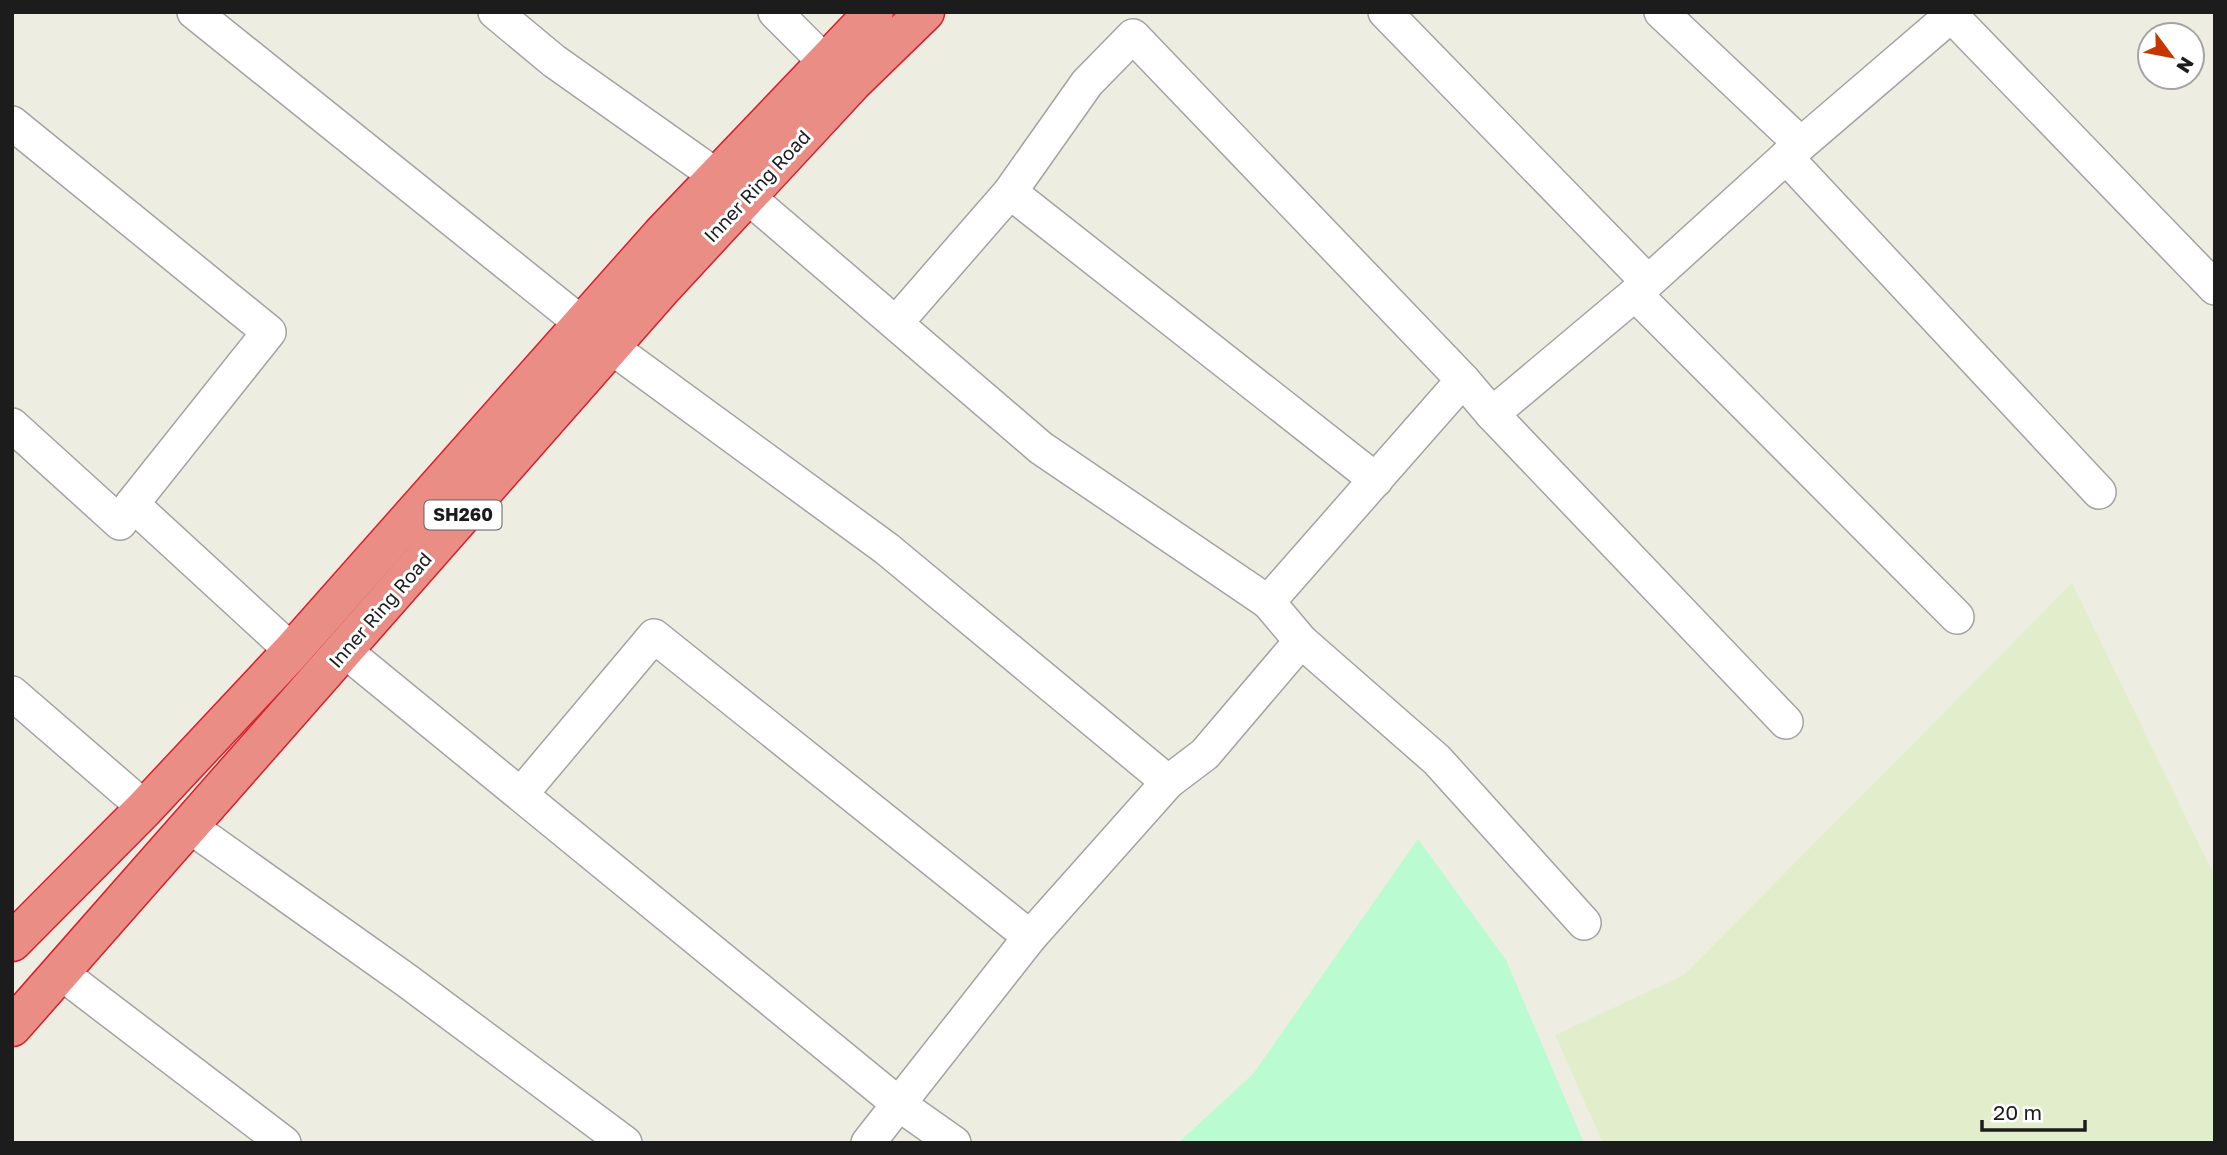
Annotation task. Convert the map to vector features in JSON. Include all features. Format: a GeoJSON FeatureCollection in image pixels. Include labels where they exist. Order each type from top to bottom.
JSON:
{"type":"FeatureCollection","features":[{"type":"Feature","properties":{"kind":"highway","name":"Inner Ring Road"},"geometry":{"type":"LineString","coordinates":[[12,942],[145,808],[292,651],[597,335],[732,186],[825,62],[874,12]]}},
{"type":"Feature","properties":{"kind":"highway","name":"Inner Ring Road"},"geometry":{"type":"LineString","coordinates":[[732,186],[852,83],[925,12]]}},
{"type":"Feature","properties":{"kind":"highway","name":"Inner Ring Road"},"geometry":{"type":"LineString","coordinates":[[12,1027],[345,651],[597,335]]}},
{"type":"Feature","properties":{"kind":"street"},"geometry":{"type":"LineString","coordinates":[[194,12],[597,335],[887,549],[1168,782]]}},
{"type":"Feature","properties":{"kind":"street"},"geometry":{"type":"LineString","coordinates":[[495,12],[554,61],[732,186],[1041,448],[1268,602],[1301,641],[1437,760],[1584,923]]}},
{"type":"Feature","properties":{"kind":"street"},"geometry":{"type":"LineString","coordinates":[[775,12],[825,62]]}},
{"type":"Feature","properties":{"kind":"street"},"geometry":{"type":"LineString","coordinates":[[1385,12],[1642,288],[1957,617]]}},
{"type":"Feature","properties":{"kind":"street"},"geometry":{"type":"LineString","coordinates":[[1661,12],[1794,151],[2099,492]]}},
{"type":"Feature","properties":{"kind":"street"},"geometry":{"type":"LineString","coordinates":[[1492,414],[1642,288],[1951,13],[2215,288]]}},
{"type":"Feature","properties":{"kind":"street"},"geometry":{"type":"LineString","coordinates":[[896,323],[1010,192],[1087,83],[1133,36],[1786,722]]}},
{"type":"Feature","properties":{"kind":"street"},"geometry":{"type":"LineString","coordinates":[[12,123],[269,332],[132,504],[120,523],[12,425]]}},
{"type":"Feature","properties":{"kind":"street"},"geometry":{"type":"LineString","coordinates":[[1010,192],[1376,480]]}},
{"type":"Feature","properties":{"kind":"street"},"geometry":{"type":"LineString","coordinates":[[1268,602],[1462,380]]}},
{"type":"Feature","properties":{"kind":"street"},"geometry":{"type":"LineString","coordinates":[[132,504],[292,651]]}},
{"type":"Feature","properties":{"kind":"street"},"geometry":{"type":"LineString","coordinates":[[522,793],[654,636],[1030,937]]}},
{"type":"Feature","properties":{"kind":"street"},"geometry":{"type":"LineString","coordinates":[[868,1143],[1030,937],[1168,782],[1205,754],[1301,641]]}},
{"type":"Feature","properties":{"kind":"street"},"geometry":{"type":"LineString","coordinates":[[345,651],[522,793],[900,1105],[954,1143]]}},
{"type":"Feature","properties":{"kind":"street"},"geometry":{"type":"LineString","coordinates":[[12,693],[145,808]]}},
{"type":"Feature","properties":{"kind":"street"},"geometry":{"type":"LineString","coordinates":[[189,826],[406,980],[625,1143]]}},
{"type":"Feature","properties":{"kind":"street"},"geometry":{"type":"LineString","coordinates":[[61,973],[284,1143]]}},
{"type":"Feature","properties":{"kind":"green space"},"geometry":{"type":"Polygon","coordinates":[[[2072,583],[2215,877],[2215,1143],[1603,1143],[1555,1035],[1684,975],[2072,583]]]}},
{"type":"Feature","properties":{"kind":"green space"},"geometry":{"type":"Polygon","coordinates":[[[1418,839],[1506,960],[1584,1143],[1178,1143],[1253,1074],[1418,839]]]}}]}
